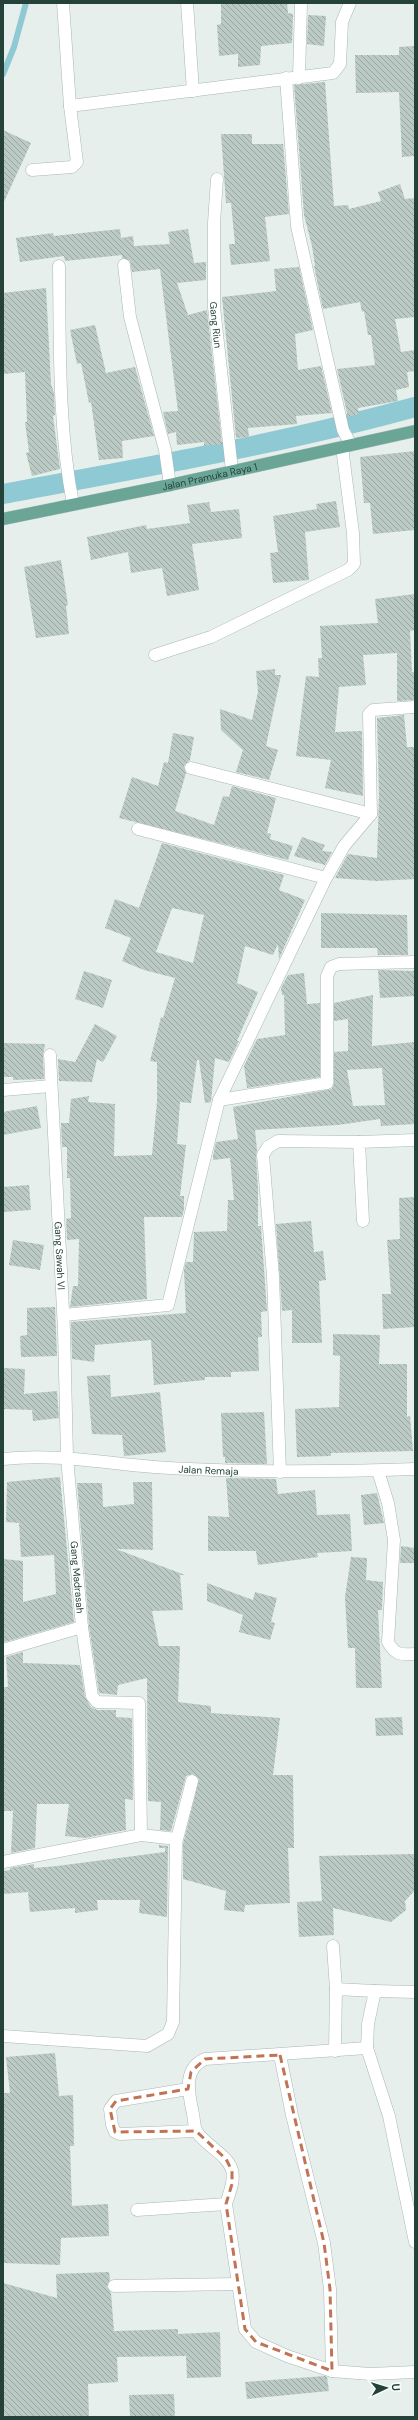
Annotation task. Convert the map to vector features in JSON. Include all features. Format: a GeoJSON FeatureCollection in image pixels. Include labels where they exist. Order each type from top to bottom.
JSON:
{"type":"FeatureCollection","features":[{"type":"Feature","properties":{"kind":"main road","name":"Jalan Pramuka Raya 1"},"geometry":{"type":"LineString","coordinates":[[3,519],[170,485],[232,470],[415,431]]}},
{"type":"Feature","properties":{"kind":"street"},"geometry":{"type":"LineString","coordinates":[[32,170],[72,167],[77,162],[70,106],[63,3]]}},
{"type":"Feature","properties":{"kind":"street"},"geometry":{"type":"LineString","coordinates":[[187,3],[193,91]]}},
{"type":"Feature","properties":{"kind":"street"},"geometry":{"type":"LineString","coordinates":[[299,78],[301,3]]}},
{"type":"Feature","properties":{"kind":"street"},"geometry":{"type":"LineString","coordinates":[[70,106],[333,73],[340,64],[342,22],[350,3]]}},
{"type":"Feature","properties":{"kind":"street"},"geometry":{"type":"LineString","coordinates":[[155,656],[211,637],[348,570],[354,564],[347,446],[298,226],[286,78]]}},
{"type":"Feature","properties":{"kind":"street","name":"Gang Riun"},"geometry":{"type":"LineString","coordinates":[[217,179],[214,223],[214,306],[232,470]]}},
{"type":"Feature","properties":{"kind":"street"},"geometry":{"type":"LineString","coordinates":[[124,265],[130,317],[165,450],[170,485]]}},
{"type":"Feature","properties":{"kind":"street"},"geometry":{"type":"LineString","coordinates":[[59,266],[61,379],[67,465],[73,504]]}},
{"type":"Feature","properties":{"kind":"street"},"geometry":{"type":"LineString","coordinates":[[64,1315],[168,1305],[219,1100],[326,878],[344,846],[371,814],[369,714],[373,710],[415,707]]}},
{"type":"Feature","properties":{"kind":"street"},"geometry":{"type":"LineString","coordinates":[[191,768],[371,814]]}},
{"type":"Feature","properties":{"kind":"street"},"geometry":{"type":"LineString","coordinates":[[138,829],[326,878]]}},
{"type":"Feature","properties":{"kind":"street"},"geometry":{"type":"LineString","coordinates":[[219,1100],[327,1083],[327,976],[331,967],[339,964],[415,962]]}},
{"type":"Feature","properties":{"kind":"street","name":"Gang Sawah VI"},"geometry":{"type":"LineString","coordinates":[[50,1055],[64,1315],[67,1457]]}},
{"type":"Feature","properties":{"kind":"street"},"geometry":{"type":"LineString","coordinates":[[3,1090],[51,1086]]}},
{"type":"Feature","properties":{"kind":"street"},"geometry":{"type":"LineString","coordinates":[[280,1472],[273,1276],[263,1155],[268,1147],[278,1141],[359,1142],[415,1140]]}},
{"type":"Feature","properties":{"kind":"street"},"geometry":{"type":"LineString","coordinates":[[359,1142],[363,1221]]}},
{"type":"Feature","properties":{"kind":"street","name":"Jalan Remaja"},"geometry":{"type":"LineString","coordinates":[[3,1459],[67,1457],[153,1467],[280,1472],[415,1469]]}},
{"type":"Feature","properties":{"kind":"street","name":"Gang Madrasah"},"geometry":{"type":"LineString","coordinates":[[67,1457],[82,1627],[92,1696],[97,1702],[136,1702],[141,1707],[141,1835]]}},
{"type":"Feature","properties":{"kind":"street"},"geometry":{"type":"LineString","coordinates":[[378,1471],[388,1503],[394,1540],[388,1642],[393,1650],[400,1655],[415,1654]]}},
{"type":"Feature","properties":{"kind":"street"},"geometry":{"type":"LineString","coordinates":[[3,1650],[82,1627]]}},
{"type":"Feature","properties":{"kind":"street"},"geometry":{"type":"LineString","coordinates":[[3,2036],[147,2046],[168,2034],[173,2022],[177,1839],[192,1781]]}},
{"type":"Feature","properties":{"kind":"street"},"geometry":{"type":"LineString","coordinates":[[3,1862],[141,1835],[177,1839]]}},
{"type":"Feature","properties":{"kind":"street"},"geometry":{"type":"LineString","coordinates":[[333,1946],[336,1989],[336,2051]]}},
{"type":"Feature","properties":{"kind":"street"},"geometry":{"type":"LineString","coordinates":[[336,1989],[415,1992]]}},
{"type":"Feature","properties":{"kind":"street"},"geometry":{"type":"LineString","coordinates":[[375,1991],[368,2024],[367,2048],[389,2116],[415,2242]]}},
{"type":"Feature","properties":{"kind":"street"},"geometry":{"type":"LineString","coordinates":[[367,2048],[205,2059],[197,2062],[191,2072],[188,2089],[196,2131],[226,2160],[232,2171],[232,2184],[226,2204],[245,2329],[256,2342],[287,2356],[332,2371],[370,2374],[415,2372]]}},
{"type":"Feature","properties":{"kind":"street"},"geometry":{"type":"LineString","coordinates":[[280,2055],[292,2115],[324,2243],[330,2289],[332,2371]]}},
{"type":"Feature","properties":{"kind":"street"},"geometry":{"type":"LineString","coordinates":[[188,2089],[116,2101],[110,2109],[112,2125],[115,2132],[120,2134],[196,2131]]}},
{"type":"Feature","properties":{"kind":"street"},"geometry":{"type":"LineString","coordinates":[[137,2210],[226,2204]]}},
{"type":"Feature","properties":{"kind":"street"},"geometry":{"type":"LineString","coordinates":[[114,2286],[237,2284]]}},
{"type":"Feature","properties":{"kind":"highlighted area"},"geometry":{"type":"Polygon","coordinates":[[[280,2055],[324,2243],[330,2289],[332,2371],[256,2342],[245,2329],[226,2204],[232,2184],[232,2171],[226,2159],[196,2131],[115,2132],[110,2109],[116,2101],[188,2089],[191,2072],[205,2059],[280,2055]]]}},
{"type":"Feature","properties":{"kind":"building"},"geometry":{"type":"Polygon","coordinates":[[[221,3],[287,3],[288,13],[293,14],[292,43],[261,46],[260,65],[238,67],[238,54],[219,56],[217,25],[221,24],[221,3]]]}},
{"type":"Feature","properties":{"kind":"building"},"geometry":{"type":"Polygon","coordinates":[[[308,15],[326,16],[324,46],[307,44],[308,15]]]}},
{"type":"Feature","properties":{"kind":"building"},"geometry":{"type":"Polygon","coordinates":[[[415,46],[415,156],[402,157],[399,92],[356,93],[355,55],[399,55],[399,47],[415,46]]]}},
{"type":"Feature","properties":{"kind":"building"},"geometry":{"type":"Polygon","coordinates":[[[325,82],[334,206],[348,205],[349,209],[381,201],[378,192],[400,184],[405,199],[415,198],[415,317],[395,319],[401,352],[415,350],[415,371],[407,372],[409,387],[396,390],[398,401],[358,408],[359,414],[348,417],[337,369],[375,365],[371,335],[368,335],[364,311],[362,312],[360,302],[323,309],[314,266],[312,246],[304,215],[294,85],[325,82]]]}},
{"type":"Feature","properties":{"kind":"building"},"geometry":{"type":"Polygon","coordinates":[[[3,130],[31,143],[3,204],[3,130]]]}},
{"type":"Feature","properties":{"kind":"building"},"geometry":{"type":"Polygon","coordinates":[[[221,134],[252,134],[252,144],[283,144],[289,214],[265,217],[270,261],[231,265],[229,244],[235,244],[231,203],[226,203],[221,134]]]}},
{"type":"Feature","properties":{"kind":"building"},"geometry":{"type":"Polygon","coordinates":[[[120,229],[121,238],[133,236],[134,246],[170,244],[168,232],[188,229],[194,263],[206,262],[206,280],[177,283],[188,315],[207,310],[222,444],[204,446],[204,442],[177,445],[176,432],[168,434],[163,412],[178,411],[160,269],[132,272],[130,261],[122,258],[122,255],[65,261],[64,256],[20,262],[16,238],[53,233],[54,236],[120,229]]]}},
{"type":"Feature","properties":{"kind":"building"},"geometry":{"type":"Polygon","coordinates":[[[299,267],[313,330],[295,334],[298,370],[321,366],[332,413],[296,416],[297,424],[248,428],[249,437],[236,438],[222,297],[276,291],[274,269],[299,267]]]}},
{"type":"Feature","properties":{"kind":"building"},"geometry":{"type":"Polygon","coordinates":[[[46,288],[51,384],[54,393],[55,415],[53,416],[60,469],[32,476],[26,453],[29,452],[25,422],[27,422],[25,372],[3,374],[3,293],[46,288]]]}},
{"type":"Feature","properties":{"kind":"building"},"geometry":{"type":"Polygon","coordinates":[[[95,325],[106,373],[135,367],[154,436],[122,441],[123,458],[99,460],[91,402],[89,403],[81,363],[77,364],[70,330],[95,325]]]}},
{"type":"Feature","properties":{"kind":"building"},"geometry":{"type":"Polygon","coordinates":[[[415,451],[415,530],[373,534],[370,503],[364,503],[360,457],[415,451]]]}},
{"type":"Feature","properties":{"kind":"building"},"geometry":{"type":"Polygon","coordinates":[[[336,501],[340,527],[305,532],[309,580],[273,583],[270,553],[278,552],[273,516],[317,509],[316,504],[336,501]]]}},
{"type":"Feature","properties":{"kind":"building"},"geometry":{"type":"Polygon","coordinates":[[[209,502],[211,512],[239,509],[242,538],[192,544],[199,590],[167,596],[162,568],[131,573],[128,552],[91,560],[87,537],[146,525],[147,529],[190,523],[187,505],[209,502]]]}},
{"type":"Feature","properties":{"kind":"building"},"geometry":{"type":"Polygon","coordinates":[[[61,560],[68,605],[66,606],[69,634],[36,638],[24,567],[61,560]]]}},
{"type":"Feature","properties":{"kind":"building"},"geometry":{"type":"Polygon","coordinates":[[[415,594],[415,630],[410,631],[412,672],[415,672],[415,700],[397,701],[397,653],[363,655],[366,685],[339,687],[335,732],[362,731],[363,796],[325,788],[331,760],[296,756],[306,676],[319,677],[318,658],[322,658],[320,626],[378,623],[375,599],[415,594]]]}},
{"type":"Feature","properties":{"kind":"building"},"geometry":{"type":"Polygon","coordinates":[[[275,669],[275,675],[281,675],[266,746],[278,750],[269,780],[236,772],[243,750],[221,730],[220,709],[252,720],[258,692],[256,671],[275,669]]]}},
{"type":"Feature","properties":{"kind":"building"},"geometry":{"type":"Polygon","coordinates":[[[404,715],[407,747],[414,747],[415,879],[377,881],[335,878],[348,854],[377,858],[379,796],[377,718],[404,715]]]}},
{"type":"Feature","properties":{"kind":"building"},"geometry":{"type":"Polygon","coordinates":[[[173,733],[194,737],[190,760],[184,766],[186,773],[175,811],[214,825],[223,796],[229,797],[232,786],[276,798],[267,833],[271,834],[270,839],[293,846],[288,860],[119,818],[132,777],[158,786],[164,762],[168,763],[173,733]]]}},
{"type":"Feature","properties":{"kind":"building"},"geometry":{"type":"Polygon","coordinates":[[[302,837],[325,845],[322,851],[332,852],[325,865],[294,856],[302,837]]]}},
{"type":"Feature","properties":{"kind":"building"},"geometry":{"type":"Polygon","coordinates":[[[162,843],[284,875],[279,890],[305,900],[279,959],[278,944],[273,955],[245,946],[237,983],[258,992],[237,1041],[239,1041],[229,1062],[215,1058],[211,1102],[205,1103],[199,1060],[197,1060],[191,1103],[180,1102],[177,1144],[186,1145],[180,1196],[184,1196],[184,1209],[182,1217],[144,1217],[147,1299],[70,1307],[73,1286],[78,1286],[79,1239],[67,1240],[66,1219],[71,1218],[70,1178],[67,1178],[67,1147],[62,1147],[61,1123],[69,1123],[71,1099],[89,1096],[88,1102],[115,1104],[114,1156],[152,1155],[157,1101],[157,1062],[150,1061],[161,1017],[163,1018],[175,978],[144,970],[122,961],[131,938],[105,928],[115,899],[139,908],[162,843]],[[172,908],[156,952],[193,963],[204,915],[172,908]]]}},
{"type":"Feature","properties":{"kind":"building"},"geometry":{"type":"Polygon","coordinates":[[[321,913],[407,915],[408,955],[378,955],[377,948],[321,948],[321,913]]]}},
{"type":"Feature","properties":{"kind":"building"},"geometry":{"type":"Polygon","coordinates":[[[378,970],[415,971],[415,996],[380,998],[378,970]]]}},
{"type":"Feature","properties":{"kind":"building"},"geometry":{"type":"Polygon","coordinates":[[[84,971],[112,980],[103,1008],[75,999],[84,971]]]}},
{"type":"Feature","properties":{"kind":"building"},"geometry":{"type":"Polygon","coordinates":[[[304,973],[307,1004],[320,1003],[320,1077],[247,1088],[244,1066],[257,1039],[285,1035],[284,995],[282,995],[281,988],[288,975],[304,973]]]}},
{"type":"Feature","properties":{"kind":"building"},"geometry":{"type":"Polygon","coordinates":[[[373,995],[372,1046],[415,1042],[415,1124],[381,1126],[380,1119],[338,1125],[255,1130],[257,1150],[258,1226],[261,1226],[267,1311],[261,1312],[262,1337],[258,1337],[259,1371],[231,1372],[231,1377],[205,1377],[205,1380],[154,1385],[151,1340],[95,1345],[94,1362],[72,1359],[71,1322],[186,1313],[184,1270],[186,1262],[193,1262],[194,1232],[227,1231],[228,1200],[234,1200],[230,1158],[213,1160],[216,1142],[238,1139],[233,1107],[332,1089],[334,1083],[334,1052],[348,1051],[348,1019],[334,1021],[334,1003],[373,995]],[[382,1068],[347,1070],[353,1106],[385,1105],[382,1068]]]}},
{"type":"Feature","properties":{"kind":"building"},"geometry":{"type":"Polygon","coordinates":[[[95,1024],[117,1036],[103,1062],[97,1059],[92,1082],[59,1081],[58,1059],[75,1062],[95,1024]]]}},
{"type":"Feature","properties":{"kind":"building"},"geometry":{"type":"Polygon","coordinates":[[[3,1043],[45,1044],[43,1055],[44,1079],[13,1080],[13,1077],[3,1077],[3,1043]]]}},
{"type":"Feature","properties":{"kind":"building"},"geometry":{"type":"Polygon","coordinates":[[[37,1106],[41,1128],[3,1135],[3,1112],[37,1106]]]}},
{"type":"Feature","properties":{"kind":"building"},"geometry":{"type":"Polygon","coordinates":[[[29,1185],[31,1210],[3,1212],[3,1187],[29,1185]]]}},
{"type":"Feature","properties":{"kind":"building"},"geometry":{"type":"Polygon","coordinates":[[[415,1197],[415,1327],[383,1329],[382,1294],[391,1294],[387,1240],[400,1239],[399,1198],[415,1197]]]}},
{"type":"Feature","properties":{"kind":"building"},"geometry":{"type":"Polygon","coordinates":[[[311,1221],[314,1252],[323,1251],[326,1280],[319,1281],[322,1343],[292,1343],[292,1310],[282,1311],[276,1224],[311,1221]]]}},
{"type":"Feature","properties":{"kind":"building"},"geometry":{"type":"Polygon","coordinates":[[[13,1240],[44,1245],[40,1270],[9,1265],[13,1240]]]}},
{"type":"Feature","properties":{"kind":"building"},"geometry":{"type":"Polygon","coordinates":[[[55,1307],[57,1356],[21,1357],[20,1336],[27,1335],[27,1308],[55,1307]]]}},
{"type":"Feature","properties":{"kind":"building"},"geometry":{"type":"Polygon","coordinates":[[[333,1334],[380,1335],[379,1364],[407,1364],[407,1417],[410,1416],[413,1451],[331,1453],[331,1456],[297,1457],[295,1409],[339,1407],[340,1356],[333,1355],[333,1334]]]}},
{"type":"Feature","properties":{"kind":"building"},"geometry":{"type":"Polygon","coordinates":[[[3,1368],[25,1369],[24,1394],[57,1391],[59,1418],[33,1421],[32,1410],[3,1409],[3,1368]]]}},
{"type":"Feature","properties":{"kind":"building"},"geometry":{"type":"Polygon","coordinates":[[[110,1375],[111,1397],[160,1392],[166,1452],[124,1456],[122,1435],[92,1434],[87,1376],[110,1375]]]}},
{"type":"Feature","properties":{"kind":"building"},"geometry":{"type":"Polygon","coordinates":[[[264,1412],[267,1464],[225,1463],[225,1457],[223,1457],[221,1413],[264,1412]]]}},
{"type":"Feature","properties":{"kind":"building"},"geometry":{"type":"Polygon","coordinates":[[[60,1477],[74,1622],[5,1642],[3,1641],[3,1559],[23,1561],[23,1602],[56,1594],[54,1555],[21,1557],[19,1523],[6,1522],[7,1482],[60,1477]]]}},
{"type":"Feature","properties":{"kind":"building"},"geometry":{"type":"Polygon","coordinates":[[[226,1478],[276,1479],[278,1494],[315,1490],[317,1515],[350,1514],[352,1551],[317,1553],[318,1557],[258,1565],[256,1551],[208,1551],[208,1516],[229,1517],[226,1478]]]}},
{"type":"Feature","properties":{"kind":"building"},"geometry":{"type":"Polygon","coordinates":[[[133,1482],[152,1482],[153,1550],[116,1549],[185,1575],[180,1575],[183,1610],[152,1611],[159,1646],[180,1646],[178,1702],[211,1706],[211,1713],[280,1718],[273,1775],[293,1775],[294,1848],[288,1848],[290,1903],[245,1905],[244,1912],[224,1910],[226,1891],[183,1879],[183,1844],[199,1779],[193,1774],[186,1776],[171,1831],[160,1830],[161,1802],[148,1801],[147,1678],[118,1685],[117,1695],[99,1693],[89,1626],[77,1483],[102,1483],[103,1507],[134,1504],[133,1482]]]}},
{"type":"Feature","properties":{"kind":"building"},"geometry":{"type":"Polygon","coordinates":[[[377,1493],[384,1523],[364,1525],[361,1495],[377,1493]]]}},
{"type":"Feature","properties":{"kind":"building"},"geometry":{"type":"Polygon","coordinates":[[[401,1546],[415,1548],[415,1563],[400,1563],[401,1546]]]}},
{"type":"Feature","properties":{"kind":"building"},"geometry":{"type":"Polygon","coordinates":[[[351,1557],[367,1558],[366,1580],[383,1582],[382,1610],[378,1610],[382,1688],[356,1688],[355,1648],[348,1648],[345,1597],[351,1557]]]}},
{"type":"Feature","properties":{"kind":"building"},"geometry":{"type":"Polygon","coordinates":[[[207,1583],[253,1600],[255,1592],[277,1598],[271,1622],[275,1623],[270,1640],[239,1632],[243,1615],[207,1601],[207,1583]]]}},
{"type":"Feature","properties":{"kind":"building"},"geometry":{"type":"Polygon","coordinates":[[[23,1652],[23,1663],[80,1665],[85,1697],[91,1707],[97,1710],[116,1710],[116,1717],[132,1718],[133,1800],[125,1799],[126,1830],[85,1838],[65,1836],[69,1804],[37,1804],[35,1848],[11,1853],[13,1811],[3,1811],[3,1687],[8,1687],[6,1657],[23,1652]]]}},
{"type":"Feature","properties":{"kind":"building"},"geometry":{"type":"Polygon","coordinates":[[[402,1717],[403,1735],[376,1736],[375,1718],[402,1717]]]}},
{"type":"Feature","properties":{"kind":"building"},"geometry":{"type":"Polygon","coordinates":[[[159,1845],[168,1846],[167,1917],[139,1913],[140,1900],[97,1900],[98,1910],[75,1913],[75,1908],[30,1912],[28,1892],[3,1894],[3,1871],[10,1870],[10,1868],[34,1864],[34,1868],[57,1866],[165,1852],[165,1848],[159,1848],[159,1845]]]}},
{"type":"Feature","properties":{"kind":"building"},"geometry":{"type":"Polygon","coordinates":[[[415,1854],[415,1890],[405,1901],[406,1910],[391,1922],[333,1908],[334,1935],[299,1937],[297,1902],[322,1901],[319,1856],[415,1854]]]}},
{"type":"Feature","properties":{"kind":"building"},"geometry":{"type":"Polygon","coordinates":[[[55,2053],[59,2096],[73,2095],[74,2146],[70,2146],[72,2206],[108,2204],[109,2236],[61,2238],[60,2265],[3,2263],[4,2093],[10,2093],[6,2057],[55,2053]]]}},
{"type":"Feature","properties":{"kind":"building"},"geometry":{"type":"Polygon","coordinates":[[[109,2272],[110,2280],[107,2287],[111,2293],[114,2331],[178,2329],[178,2334],[220,2332],[221,2377],[187,2378],[186,2356],[117,2357],[118,2382],[88,2384],[89,2417],[3,2417],[3,2283],[57,2298],[56,2274],[109,2272]]]}},
{"type":"Feature","properties":{"kind":"building"},"geometry":{"type":"Polygon","coordinates":[[[327,2377],[329,2391],[247,2399],[245,2382],[327,2377]]]}},
{"type":"Feature","properties":{"kind":"building"},"geometry":{"type":"Polygon","coordinates":[[[174,2394],[175,2417],[130,2417],[129,2395],[174,2394]]]}},
{"type":"Feature","properties":{"kind":"waterway"},"geometry":{"type":"LineString","coordinates":[[3,74],[14,47],[26,3]]}},
{"type":"Feature","properties":{"kind":"waterway"},"geometry":{"type":"LineString","coordinates":[[3,494],[262,444],[313,433],[415,407]]}}]}
